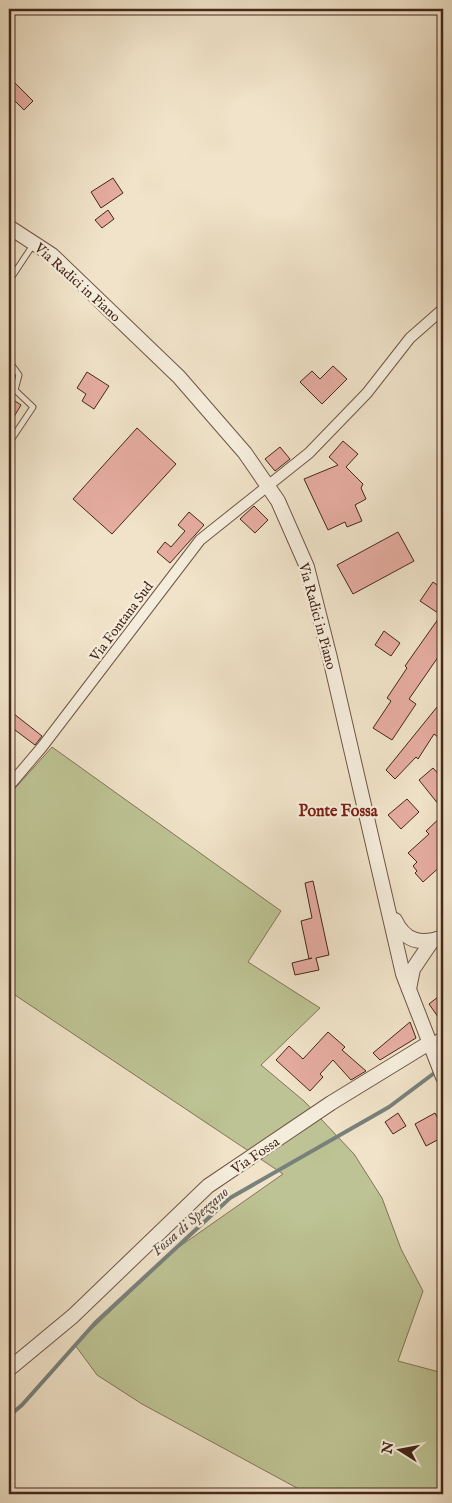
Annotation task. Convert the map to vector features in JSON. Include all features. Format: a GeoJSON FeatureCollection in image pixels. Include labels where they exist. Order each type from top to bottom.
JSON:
{"type":"FeatureCollection","features":[{"type":"Feature","properties":{"kind":"street","name":"Via Radici in Piano"},"geometry":{"type":"LineString","coordinates":[[9,227],[34,242],[102,301],[179,377],[244,453],[278,501],[306,567],[387,900],[403,974],[443,1077]]}},
{"type":"Feature","properties":{"kind":"street","name":"Via Fontana Sud"},"geometry":{"type":"LineString","coordinates":[[9,786],[42,747],[200,540],[267,485],[309,454],[367,393],[410,338],[443,309]]}},
{"type":"Feature","properties":{"kind":"street"},"geometry":{"type":"LineString","coordinates":[[387,900],[399,929],[407,938],[418,942],[437,939]]}},
{"type":"Feature","properties":{"kind":"street"},"geometry":{"type":"LineString","coordinates":[[409,990],[413,969],[437,939]]}},
{"type":"Feature","properties":{"kind":"street","name":"Via Fossa"},"geometry":{"type":"LineString","coordinates":[[9,1369],[73,1316],[208,1186],[331,1103],[429,1043]]}},
{"type":"Feature","properties":{"kind":"lane"},"geometry":{"type":"LineString","coordinates":[[9,281],[34,242]]}},
{"type":"Feature","properties":{"kind":"lane"},"geometry":{"type":"LineString","coordinates":[[9,362],[19,375],[15,390],[33,407],[9,443]]}},
{"type":"Feature","properties":{"kind":"lane"},"geometry":{"type":"LineString","coordinates":[[429,1043],[443,1033]]}},
{"type":"Feature","properties":{"kind":"green space"},"geometry":{"type":"Polygon","coordinates":[[[52,747],[281,911],[248,962],[320,1008],[261,1065],[304,1101],[354,1154],[382,1198],[401,1249],[423,1291],[398,1361],[443,1373],[443,1494],[308,1494],[142,1404],[97,1375],[75,1345],[176,1249],[283,1174],[9,991],[9,795],[52,747]]]}},
{"type":"Feature","properties":{"kind":"building"},"geometry":{"type":"Polygon","coordinates":[[[9,77],[33,101],[24,110],[9,95],[9,77]]]}},
{"type":"Feature","properties":{"kind":"building"},"geometry":{"type":"Polygon","coordinates":[[[113,178],[123,193],[101,208],[91,192],[113,178]]]}},
{"type":"Feature","properties":{"kind":"building"},"geometry":{"type":"Polygon","coordinates":[[[108,210],[114,219],[102,228],[95,220],[108,210]]]}},
{"type":"Feature","properties":{"kind":"building"},"geometry":{"type":"Polygon","coordinates":[[[333,366],[347,379],[322,404],[300,382],[312,371],[320,379],[333,366]]]}},
{"type":"Feature","properties":{"kind":"building"},"geometry":{"type":"Polygon","coordinates":[[[87,372],[109,386],[94,409],[82,401],[86,394],[77,388],[87,372]]]}},
{"type":"Feature","properties":{"kind":"building"},"geometry":{"type":"Polygon","coordinates":[[[9,397],[21,405],[9,425],[9,397]]]}},
{"type":"Feature","properties":{"kind":"building"},"geometry":{"type":"Polygon","coordinates":[[[137,428],[176,464],[112,534],[73,499],[137,428]]]}},
{"type":"Feature","properties":{"kind":"building"},"geometry":{"type":"Polygon","coordinates":[[[343,441],[358,454],[346,467],[363,484],[361,488],[366,499],[355,505],[362,521],[347,527],[345,522],[328,530],[304,479],[338,465],[329,457],[343,441]]]}},
{"type":"Feature","properties":{"kind":"building"},"geometry":{"type":"Polygon","coordinates":[[[280,447],[290,459],[275,471],[265,459],[280,447]]]}},
{"type":"Feature","properties":{"kind":"building"},"geometry":{"type":"Polygon","coordinates":[[[254,506],[268,520],[255,533],[240,519],[254,506]]]}},
{"type":"Feature","properties":{"kind":"building"},"geometry":{"type":"Polygon","coordinates":[[[189,512],[204,525],[170,563],[157,552],[165,542],[171,547],[185,531],[178,525],[189,512]]]}},
{"type":"Feature","properties":{"kind":"building"},"geometry":{"type":"Polygon","coordinates":[[[398,532],[414,561],[353,594],[337,565],[398,532]]]}},
{"type":"Feature","properties":{"kind":"building"},"geometry":{"type":"Polygon","coordinates":[[[433,582],[443,589],[443,650],[409,699],[416,704],[392,740],[373,728],[391,701],[387,698],[407,668],[405,666],[441,615],[420,601],[433,582]]]}},
{"type":"Feature","properties":{"kind":"building"},"geometry":{"type":"Polygon","coordinates":[[[384,631],[400,643],[391,656],[375,645],[384,631]]]}},
{"type":"Feature","properties":{"kind":"building"},"geometry":{"type":"Polygon","coordinates":[[[437,707],[443,712],[443,741],[434,734],[418,759],[416,757],[395,779],[386,770],[437,707]]]}},
{"type":"Feature","properties":{"kind":"building"},"geometry":{"type":"Polygon","coordinates":[[[9,710],[42,736],[35,745],[15,730],[9,739],[9,710]]]}},
{"type":"Feature","properties":{"kind":"building"},"geometry":{"type":"Polygon","coordinates":[[[433,768],[443,779],[443,810],[419,780],[433,768]]]}},
{"type":"Feature","properties":{"kind":"building"},"geometry":{"type":"Polygon","coordinates":[[[407,799],[419,812],[401,829],[388,815],[407,799]]]}},
{"type":"Feature","properties":{"kind":"building"},"geometry":{"type":"Polygon","coordinates":[[[443,815],[443,864],[423,882],[415,873],[417,871],[413,866],[417,862],[408,853],[429,834],[426,831],[443,815]]]}},
{"type":"Feature","properties":{"kind":"building"},"geometry":{"type":"Polygon","coordinates":[[[313,881],[329,955],[316,958],[319,970],[295,975],[292,963],[309,959],[301,921],[312,918],[305,883],[313,881]]]}},
{"type":"Feature","properties":{"kind":"building"},"geometry":{"type":"Polygon","coordinates":[[[443,993],[443,1024],[429,1004],[443,993]]]}},
{"type":"Feature","properties":{"kind":"building"},"geometry":{"type":"Polygon","coordinates":[[[410,1022],[416,1038],[380,1060],[373,1053],[410,1022]]]}},
{"type":"Feature","properties":{"kind":"building"},"geometry":{"type":"Polygon","coordinates":[[[328,1032],[345,1047],[342,1050],[366,1071],[351,1080],[333,1060],[320,1074],[323,1077],[310,1091],[276,1060],[289,1046],[303,1059],[328,1032]]]}},
{"type":"Feature","properties":{"kind":"building"},"geometry":{"type":"Polygon","coordinates":[[[398,1113],[406,1126],[393,1134],[385,1122],[398,1113]]]}},
{"type":"Feature","properties":{"kind":"building"},"geometry":{"type":"Polygon","coordinates":[[[435,1113],[443,1128],[443,1137],[426,1146],[415,1124],[435,1113]]]}},
{"type":"Feature","properties":{"kind":"waterway","name":"Fossa di Spezzano"},"geometry":{"type":"LineString","coordinates":[[9,1416],[22,1405],[95,1323],[230,1198],[389,1107],[437,1071]]}},
{"type":"Feature","properties":{"kind":"district","name":"Ponte Fossa"},"geometry":{"type":"Point","coordinates":[338,810]}}]}
